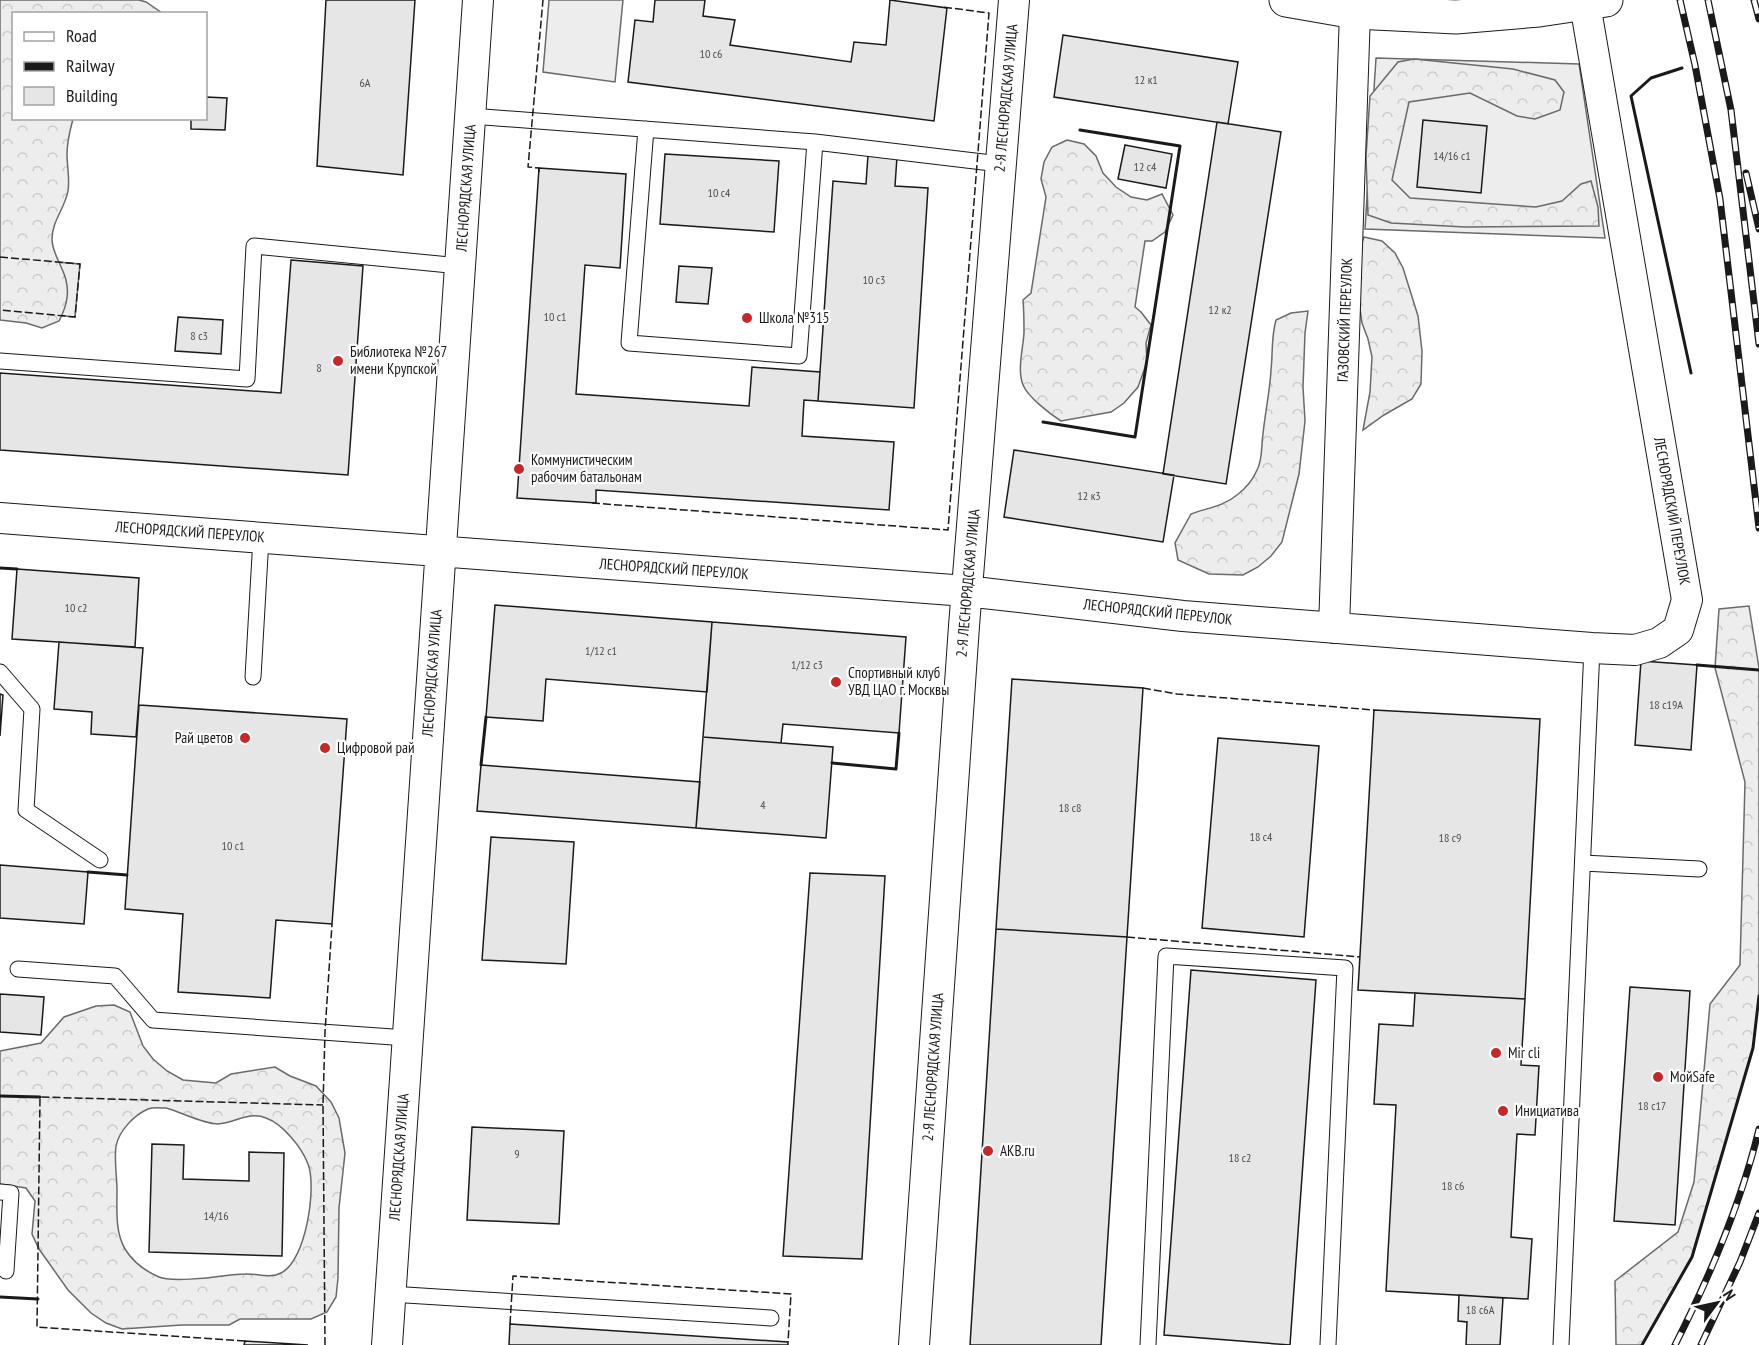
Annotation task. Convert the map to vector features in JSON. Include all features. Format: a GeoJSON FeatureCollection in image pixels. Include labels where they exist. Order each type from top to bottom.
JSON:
{"type":"FeatureCollection","features":[{"type":"Feature","properties":{"kind":"main road"},"geometry":{"type":"LineString","coordinates":[[1286,0],[1355,12],[1456,17],[1596,2]]}},
{"type":"Feature","properties":{"kind":"street","name":"ЛЕСНОРЯДСКАЯ УЛИЦА"},"geometry":{"type":"LineString","coordinates":[[387,1345],[478,0]]}},
{"type":"Feature","properties":{"kind":"street","name":"2-Я ЛЕСНОРЯДСКАЯ УЛИЦА"},"geometry":{"type":"LineString","coordinates":[[914,1345],[966,591],[1014,0]]}},
{"type":"Feature","properties":{"kind":"street","name":"ЛЕСНОРЯДСКИЙ ПЕРЕУЛОК"},"geometry":{"type":"LineString","coordinates":[[0,518],[966,591],[1183,616],[1592,648],[1635,650],[1659,643],[1678,630],[1687,600],[1596,2]]}},
{"type":"Feature","properties":{"kind":"street","name":"ГАЗОВСКИЙ ПЕРЕУЛОК"},"geometry":{"type":"LineString","coordinates":[[1334,628],[1355,12]]}},
{"type":"Feature","properties":{"kind":"lane"},"geometry":{"type":"LineString","coordinates":[[471,116],[815,142],[1000,164]]}},
{"type":"Feature","properties":{"kind":"lane"},"geometry":{"type":"LineString","coordinates":[[646,129],[629,343],[799,356],[815,142]]}},
{"type":"Feature","properties":{"kind":"lane"},"geometry":{"type":"LineString","coordinates":[[0,361],[248,379],[255,246],[460,266]]}},
{"type":"Feature","properties":{"kind":"lane"},"geometry":{"type":"LineString","coordinates":[[253,677],[261,538]]}},
{"type":"Feature","properties":{"kind":"lane"},"geometry":{"type":"LineString","coordinates":[[1561,1345],[1592,648]]}},
{"type":"Feature","properties":{"kind":"lane"},"geometry":{"type":"LineString","coordinates":[[0,672],[32,709],[26,810],[100,860]]}},
{"type":"Feature","properties":{"kind":"lane"},"geometry":{"type":"LineString","coordinates":[[1582,863],[1699,869]]}},
{"type":"Feature","properties":{"kind":"lane"},"geometry":{"type":"LineString","coordinates":[[1148,1345],[1166,956],[1345,968],[1328,1345]]}},
{"type":"Feature","properties":{"kind":"lane"},"geometry":{"type":"LineString","coordinates":[[18,969],[115,976],[153,1020],[407,1038]]}},
{"type":"Feature","properties":{"kind":"lane"},"geometry":{"type":"LineString","coordinates":[[0,1192],[11,1193],[6,1271]]}},
{"type":"Feature","properties":{"kind":"lane"},"geometry":{"type":"LineString","coordinates":[[390,1294],[771,1318]]}},
{"type":"Feature","properties":{"kind":"green space"},"geometry":{"type":"Polygon","coordinates":[[[0,0],[139,0],[146,2],[161,12],[12,12],[12,120],[73,120],[67,150],[68,191],[54,226],[52,239],[54,251],[67,283],[67,296],[59,321],[42,328],[26,323],[0,320],[0,0]]]}},
{"type":"Feature","properties":{"kind":"green space"},"geometry":{"type":"Polygon","coordinates":[[[549,0],[623,0],[615,82],[543,72],[549,0]]]}},
{"type":"Feature","properties":{"kind":"green space"},"geometry":{"type":"Polygon","coordinates":[[[1376,58],[1579,64],[1605,238],[1365,229],[1376,58]]]}},
{"type":"Feature","properties":{"kind":"green space"},"geometry":{"type":"Polygon","coordinates":[[[1414,59],[1513,69],[1555,80],[1564,92],[1560,110],[1535,119],[1517,116],[1470,93],[1409,102],[1392,180],[1410,198],[1536,207],[1562,201],[1581,184],[1591,181],[1598,207],[1599,226],[1465,227],[1391,223],[1368,215],[1366,156],[1370,96],[1398,62],[1414,59]]]}},
{"type":"Feature","properties":{"kind":"green space"},"geometry":{"type":"Polygon","coordinates":[[[1067,140],[1084,144],[1096,156],[1103,173],[1116,187],[1131,197],[1147,200],[1162,194],[1173,215],[1165,232],[1152,241],[1145,241],[1135,307],[1151,325],[1146,343],[1147,362],[1138,387],[1124,403],[1111,412],[1061,421],[1040,405],[1026,390],[1021,379],[1020,366],[1024,333],[1023,300],[1031,293],[1046,197],[1041,179],[1044,162],[1052,147],[1067,140]]]}},
{"type":"Feature","properties":{"kind":"green space"},"geometry":{"type":"Polygon","coordinates":[[[1364,237],[1382,241],[1395,253],[1403,268],[1418,316],[1422,351],[1421,384],[1412,399],[1363,430],[1370,392],[1372,357],[1362,323],[1357,288],[1358,254],[1364,237]]]}},
{"type":"Feature","properties":{"kind":"green space"},"geometry":{"type":"Polygon","coordinates":[[[0,257],[80,264],[75,317],[0,310],[0,257]]]}},
{"type":"Feature","properties":{"kind":"green space"},"geometry":{"type":"Polygon","coordinates":[[[1308,311],[1303,387],[1305,421],[1299,474],[1282,542],[1258,567],[1243,575],[1209,574],[1178,560],[1175,543],[1191,514],[1232,499],[1249,484],[1259,466],[1261,457],[1276,320],[1291,313],[1308,311]]]}},
{"type":"Feature","properties":{"kind":"green space"},"geometry":{"type":"Polygon","coordinates":[[[1749,606],[1759,668],[1759,996],[1753,1048],[1692,1257],[1642,1345],[1616,1345],[1615,1281],[1678,1232],[1694,1182],[1710,1004],[1740,965],[1745,782],[1715,668],[1719,609],[1749,606]]]}},
{"type":"Feature","properties":{"kind":"green space"},"geometry":{"type":"Polygon","coordinates":[[[114,1005],[130,1012],[143,1046],[153,1059],[167,1071],[183,1080],[216,1083],[231,1074],[275,1067],[290,1076],[316,1086],[331,1102],[339,1118],[345,1153],[339,1208],[336,1297],[327,1312],[311,1319],[240,1319],[229,1325],[122,1329],[106,1323],[91,1313],[68,1290],[39,1249],[32,1234],[35,1201],[26,1188],[0,1184],[0,1051],[41,1043],[64,1017],[96,1006],[114,1005]],[[166,1108],[148,1109],[138,1115],[120,1135],[116,1146],[117,1221],[125,1249],[140,1266],[164,1278],[190,1279],[242,1274],[272,1276],[281,1273],[290,1266],[297,1254],[303,1239],[310,1205],[310,1175],[308,1164],[301,1151],[279,1125],[260,1116],[218,1124],[166,1108]]]}},
{"type":"Feature","properties":{"kind":"building"},"geometry":{"type":"Polygon","coordinates":[[[326,0],[415,0],[403,175],[317,166],[326,0]]]}},
{"type":"Feature","properties":{"kind":"building"},"geometry":{"type":"Polygon","coordinates":[[[655,0],[705,0],[703,16],[735,20],[730,45],[851,62],[854,42],[886,45],[890,0],[947,8],[934,121],[628,82],[635,20],[653,22],[655,0]]]}},
{"type":"Feature","properties":{"kind":"building"},"geometry":{"type":"Polygon","coordinates":[[[1063,35],[1238,62],[1228,124],[1054,97],[1063,35]]]}},
{"type":"Feature","properties":{"kind":"building"},"geometry":{"type":"Polygon","coordinates":[[[207,97],[227,98],[225,130],[191,129],[191,120],[207,120],[207,97]]]}},
{"type":"Feature","properties":{"kind":"building"},"geometry":{"type":"Polygon","coordinates":[[[1423,120],[1487,126],[1481,193],[1417,187],[1423,120]]]}},
{"type":"Feature","properties":{"kind":"building"},"geometry":{"type":"Polygon","coordinates":[[[1217,122],[1281,132],[1226,484],[1163,474],[1217,122]]]}},
{"type":"Feature","properties":{"kind":"building"},"geometry":{"type":"Polygon","coordinates":[[[1125,145],[1172,154],[1166,188],[1118,179],[1125,145]]]}},
{"type":"Feature","properties":{"kind":"building"},"geometry":{"type":"Polygon","coordinates":[[[665,154],[779,161],[774,232],[660,224],[665,154]]]}},
{"type":"Feature","properties":{"kind":"building"},"geometry":{"type":"Polygon","coordinates":[[[868,155],[897,157],[895,186],[928,188],[914,408],[818,401],[833,181],[866,184],[868,155]]]}},
{"type":"Feature","properties":{"kind":"building"},"geometry":{"type":"Polygon","coordinates":[[[539,168],[626,174],[620,268],[585,265],[576,394],[749,406],[752,367],[820,372],[818,401],[804,400],[802,436],[894,442],[889,510],[596,490],[596,503],[517,498],[539,168]]]}},
{"type":"Feature","properties":{"kind":"building"},"geometry":{"type":"Polygon","coordinates":[[[291,260],[363,266],[348,475],[0,450],[0,373],[281,393],[291,260]]]}},
{"type":"Feature","properties":{"kind":"building"},"geometry":{"type":"Polygon","coordinates":[[[679,266],[712,268],[708,304],[676,302],[679,266]]]}},
{"type":"Feature","properties":{"kind":"building"},"geometry":{"type":"Polygon","coordinates":[[[178,317],[223,320],[221,354],[175,351],[178,317]]]}},
{"type":"Feature","properties":{"kind":"building"},"geometry":{"type":"Polygon","coordinates":[[[1014,450],[1174,475],[1163,542],[1004,517],[1014,450]]]}},
{"type":"Feature","properties":{"kind":"building"},"geometry":{"type":"Polygon","coordinates":[[[17,569],[139,578],[135,647],[12,639],[17,569]]]}},
{"type":"Feature","properties":{"kind":"building"},"geometry":{"type":"Polygon","coordinates":[[[495,605],[712,622],[707,692],[546,679],[543,721],[486,717],[495,605]]]}},
{"type":"Feature","properties":{"kind":"building"},"geometry":{"type":"Polygon","coordinates":[[[712,622],[906,637],[899,733],[783,724],[781,743],[703,737],[712,622]]]}},
{"type":"Feature","properties":{"kind":"building"},"geometry":{"type":"Polygon","coordinates":[[[59,642],[143,648],[136,737],[91,734],[92,712],[54,709],[59,642]]]}},
{"type":"Feature","properties":{"kind":"building"},"geometry":{"type":"Polygon","coordinates":[[[1641,661],[1697,665],[1691,750],[1635,745],[1641,661]]]}},
{"type":"Feature","properties":{"kind":"building"},"geometry":{"type":"Polygon","coordinates":[[[1012,679],[1143,688],[1127,937],[996,929],[1012,679]]]}},
{"type":"Feature","properties":{"kind":"building"},"geometry":{"type":"Polygon","coordinates":[[[0,694],[3,695],[0,736],[0,694]]]}},
{"type":"Feature","properties":{"kind":"building"},"geometry":{"type":"Polygon","coordinates":[[[139,705],[347,719],[332,924],[276,920],[270,998],[178,992],[183,914],[125,909],[139,705]]]}},
{"type":"Feature","properties":{"kind":"building"},"geometry":{"type":"Polygon","coordinates":[[[1374,710],[1540,719],[1525,999],[1358,990],[1374,710]]]}},
{"type":"Feature","properties":{"kind":"building"},"geometry":{"type":"Polygon","coordinates":[[[703,737],[833,747],[826,838],[696,828],[703,737]]]}},
{"type":"Feature","properties":{"kind":"building"},"geometry":{"type":"Polygon","coordinates":[[[1218,738],[1319,746],[1304,937],[1202,928],[1218,738]]]}},
{"type":"Feature","properties":{"kind":"building"},"geometry":{"type":"Polygon","coordinates":[[[481,765],[700,782],[696,828],[477,811],[481,765]]]}},
{"type":"Feature","properties":{"kind":"building"},"geometry":{"type":"Polygon","coordinates":[[[491,837],[574,842],[566,964],[482,960],[491,837]]]}},
{"type":"Feature","properties":{"kind":"building"},"geometry":{"type":"Polygon","coordinates":[[[0,865],[88,872],[84,924],[0,918],[0,865]]]}},
{"type":"Feature","properties":{"kind":"building"},"geometry":{"type":"Polygon","coordinates":[[[810,873],[885,876],[862,1259],[783,1256],[810,873]]]}},
{"type":"Feature","properties":{"kind":"building"},"geometry":{"type":"Polygon","coordinates":[[[996,929],[1127,937],[1101,1345],[970,1345],[996,929]]]}},
{"type":"Feature","properties":{"kind":"building"},"geometry":{"type":"Polygon","coordinates":[[[1191,970],[1316,980],[1290,1345],[1164,1335],[1191,970]]]}},
{"type":"Feature","properties":{"kind":"building"},"geometry":{"type":"Polygon","coordinates":[[[1630,987],[1690,991],[1675,1225],[1614,1221],[1630,987]]]}},
{"type":"Feature","properties":{"kind":"building"},"geometry":{"type":"Polygon","coordinates":[[[1415,993],[1525,999],[1521,1065],[1539,1066],[1535,1135],[1517,1134],[1511,1237],[1532,1239],[1528,1299],[1386,1291],[1396,1105],[1374,1104],[1379,1024],[1413,1026],[1415,993]]]}},
{"type":"Feature","properties":{"kind":"building"},"geometry":{"type":"Polygon","coordinates":[[[0,994],[44,997],[41,1035],[0,1032],[0,994]]]}},
{"type":"Feature","properties":{"kind":"building"},"geometry":{"type":"Polygon","coordinates":[[[472,1127],[564,1131],[559,1224],[467,1220],[472,1127]]]}},
{"type":"Feature","properties":{"kind":"building"},"geometry":{"type":"Polygon","coordinates":[[[152,1144],[184,1145],[183,1179],[249,1181],[249,1152],[284,1153],[282,1256],[149,1252],[152,1144]]]}},
{"type":"Feature","properties":{"kind":"building"},"geometry":{"type":"Polygon","coordinates":[[[1459,1295],[1503,1298],[1500,1345],[1466,1345],[1467,1322],[1458,1321],[1459,1295]]]}},
{"type":"Feature","properties":{"kind":"building"},"geometry":{"type":"Polygon","coordinates":[[[510,1324],[788,1342],[788,1345],[509,1345],[510,1324]]]}},
{"type":"Feature","properties":{"kind":"building"},"geometry":{"type":"Polygon","coordinates":[[[245,1341],[308,1345],[244,1345],[245,1341]]]}},
{"type":"Feature","properties":{"kind":"railway"},"geometry":{"type":"LineString","coordinates":[[1680,0],[1695,65],[1720,199],[1759,528]]}},
{"type":"Feature","properties":{"kind":"railway"},"geometry":{"type":"LineString","coordinates":[[1708,0],[1731,110],[1759,344]]}},
{"type":"Feature","properties":{"kind":"railway"},"geometry":{"type":"LineString","coordinates":[[1754,0],[1759,19]]}},
{"type":"Feature","properties":{"kind":"railway"},"geometry":{"type":"LineString","coordinates":[[1746,173],[1759,229]]}},
{"type":"Feature","properties":{"kind":"railway"},"geometry":{"type":"LineString","coordinates":[[1675,1345],[1734,1212],[1759,1129]]}},
{"type":"Feature","properties":{"kind":"railway"},"geometry":{"type":"LineString","coordinates":[[1701,1345],[1740,1262],[1759,1213]]}},
{"type":"Feature","properties":{"kind":"fence"},"geometry":{"type":"LineString","coordinates":[[539,172],[539,168],[528,167],[543,0]]}},
{"type":"Feature","properties":{"kind":"fence"},"geometry":{"type":"LineString","coordinates":[[592,503],[948,530],[989,13],[943,7]]}},
{"type":"Feature","properties":{"kind":"fence"},"geometry":{"type":"LineString","coordinates":[[0,257],[80,264],[75,317],[0,310]]}},
{"type":"Feature","properties":{"kind":"fence"},"geometry":{"type":"LineString","coordinates":[[1143,688],[1177,694],[1374,710]]}},
{"type":"Feature","properties":{"kind":"fence"},"geometry":{"type":"LineString","coordinates":[[325,1345],[323,1105],[332,924]]}},
{"type":"Feature","properties":{"kind":"fence"},"geometry":{"type":"LineString","coordinates":[[1127,937],[1360,957]]}},
{"type":"Feature","properties":{"kind":"fence"},"geometry":{"type":"LineString","coordinates":[[245,1341],[37,1327],[40,1097],[323,1105]]}},
{"type":"Feature","properties":{"kind":"fence"},"geometry":{"type":"LineString","coordinates":[[510,1324],[513,1276],[791,1294],[788,1342]]}},
{"type":"Feature","properties":{"kind":"wall"},"geometry":{"type":"LineString","coordinates":[[1682,68],[1651,78],[1631,96],[1691,373]]}},
{"type":"Feature","properties":{"kind":"wall"},"geometry":{"type":"LineString","coordinates":[[1043,422],[1135,437],[1180,146],[1080,130]]}},
{"type":"Feature","properties":{"kind":"wall"},"geometry":{"type":"LineString","coordinates":[[0,568],[17,569]]}},
{"type":"Feature","properties":{"kind":"wall"},"geometry":{"type":"LineString","coordinates":[[1697,665],[1759,670]]}},
{"type":"Feature","properties":{"kind":"wall"},"geometry":{"type":"LineString","coordinates":[[481,765],[486,717]]}},
{"type":"Feature","properties":{"kind":"wall"},"geometry":{"type":"LineString","coordinates":[[832,763],[896,769],[899,733]]}},
{"type":"Feature","properties":{"kind":"wall"},"geometry":{"type":"LineString","coordinates":[[88,872],[127,875]]}},
{"type":"Feature","properties":{"kind":"wall"},"geometry":{"type":"LineString","coordinates":[[1642,1345],[1692,1257],[1753,1048],[1759,996]]}},
{"type":"Feature","properties":{"kind":"wall"},"geometry":{"type":"LineString","coordinates":[[0,1096],[40,1097]]}},
{"type":"Feature","properties":{"kind":"wall"},"geometry":{"type":"LineString","coordinates":[[0,1297],[38,1299]]}},
{"type":"Feature","properties":{"kind":"place","name":"Школа №315"},"geometry":{"type":"Point","coordinates":[747,318]}},
{"type":"Feature","properties":{"kind":"place","name":"Библиотека №267 имени Крупской"},"geometry":{"type":"Point","coordinates":[338,361]}},
{"type":"Feature","properties":{"kind":"place","name":"Коммунистическим рабочим батальонам"},"geometry":{"type":"Point","coordinates":[519,469]}},
{"type":"Feature","properties":{"kind":"place","name":"Спортивный клуб УВД ЦАО г. Москвы"},"geometry":{"type":"Point","coordinates":[836,682]}},
{"type":"Feature","properties":{"kind":"place","name":"Рай цветов"},"geometry":{"type":"Point","coordinates":[245,738]}},
{"type":"Feature","properties":{"kind":"place","name":"Цифровой рай"},"geometry":{"type":"Point","coordinates":[325,748]}},
{"type":"Feature","properties":{"kind":"place","name":"Mir cli"},"geometry":{"type":"Point","coordinates":[1496,1053]}},
{"type":"Feature","properties":{"kind":"place","name":"МойSafe"},"geometry":{"type":"Point","coordinates":[1658,1077]}},
{"type":"Feature","properties":{"kind":"place","name":"Инициатива"},"geometry":{"type":"Point","coordinates":[1503,1111]}},
{"type":"Feature","properties":{"kind":"place","name":"AKB.ru"},"geometry":{"type":"Point","coordinates":[988,1151]}}]}
